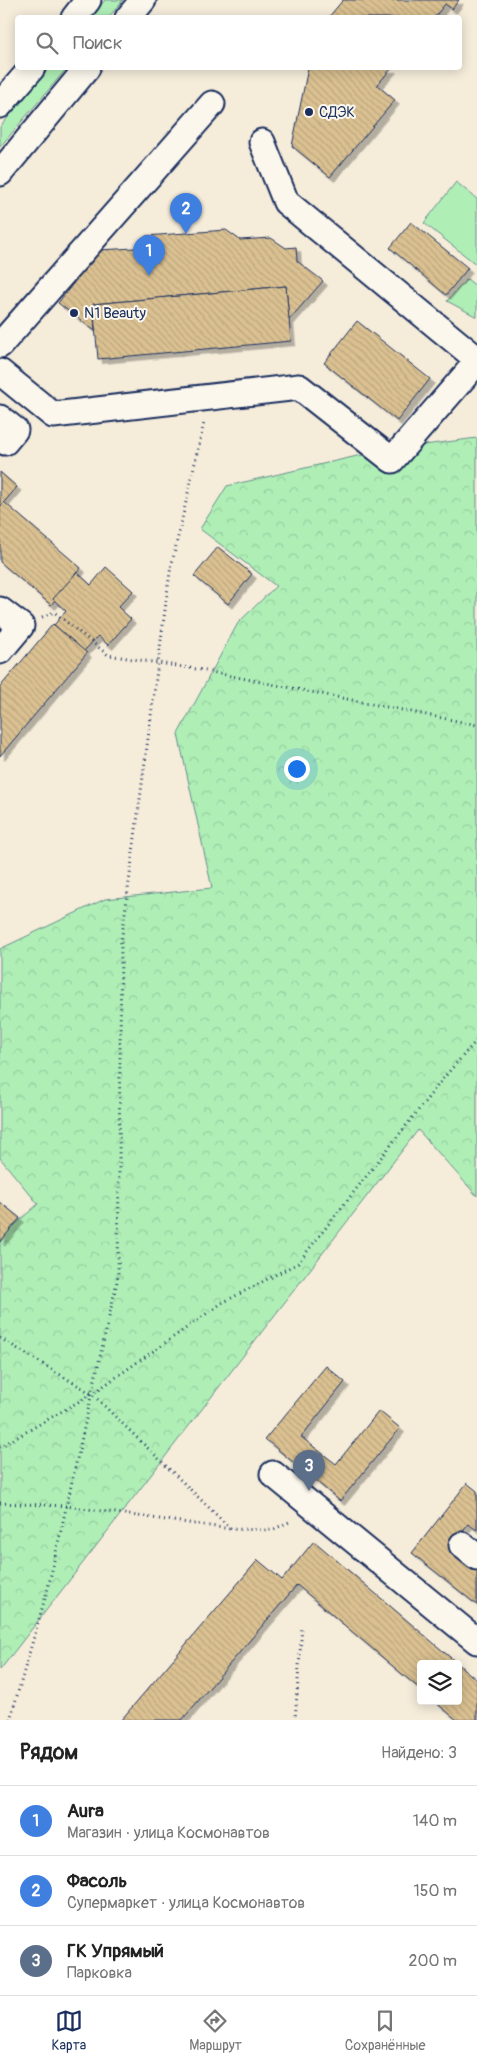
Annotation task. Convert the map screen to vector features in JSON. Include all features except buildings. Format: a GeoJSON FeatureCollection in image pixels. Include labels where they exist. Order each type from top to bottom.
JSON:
{"type":"FeatureCollection","features":[{"type":"Feature","properties":{"kind":"street"},"geometry":{"type":"LineString","coordinates":[[76,15],[88,0]]}},
{"type":"Feature","properties":{"kind":"street"},"geometry":{"type":"LineString","coordinates":[[130,15],[143,0]]}},
{"type":"Feature","properties":{"kind":"street"},"geometry":{"type":"LineString","coordinates":[[0,105],[30,70]]}},
{"type":"Feature","properties":{"kind":"street"},"geometry":{"type":"LineString","coordinates":[[0,173],[85,70]]}},
{"type":"Feature","properties":{"kind":"street"},"geometry":{"type":"LineString","coordinates":[[0,345],[212,104]]}},
{"type":"Feature","properties":{"kind":"street"},"geometry":{"type":"LineString","coordinates":[[0,372],[53,415],[299,387],[392,460],[477,361],[286,202],[262,142]]}},
{"type":"Feature","properties":{"kind":"street"},"geometry":{"type":"LineString","coordinates":[[0,610],[21,626],[0,651]]}},
{"type":"Feature","properties":{"kind":"street"},"geometry":{"type":"LineString","coordinates":[[273,1474],[477,1641]]}},
{"type":"Feature","properties":{"kind":"path"},"geometry":{"type":"LineString","coordinates":[[10,1720],[48,1588],[118,1277],[120,943],[170,572],[205,419]]}},
{"type":"Feature","properties":{"kind":"path"},"geometry":{"type":"LineString","coordinates":[[21,626],[54,612],[108,656],[158,663],[477,725]]}},
{"type":"Feature","properties":{"kind":"path"},"geometry":{"type":"LineString","coordinates":[[0,1447],[92,1394],[222,1303],[298,1263],[446,1075],[477,1040]]}},
{"type":"Feature","properties":{"kind":"path"},"geometry":{"type":"LineString","coordinates":[[0,1338],[92,1394],[231,1529]]}},
{"type":"Feature","properties":{"kind":"path"},"geometry":{"type":"LineString","coordinates":[[0,1504],[66,1506],[231,1529],[272,1530],[289,1522]]}},
{"type":"Feature","properties":{"kind":"path"},"geometry":{"type":"LineString","coordinates":[[295,1720],[302,1627]]}},
{"type":"Feature","properties":{"kind":"green space"},"geometry":{"type":"Polygon","coordinates":[[[105,0],[123,0],[111,15],[93,15],[105,0]]]}},
{"type":"Feature","properties":{"kind":"green space"},"geometry":{"type":"Polygon","coordinates":[[[47,70],[65,70],[0,147],[0,127],[47,70]]]}},
{"type":"Feature","properties":{"kind":"green space"},"geometry":{"type":"Polygon","coordinates":[[[456,182],[477,199],[477,265],[424,223],[456,182]]]}},
{"type":"Feature","properties":{"kind":"green space"},"geometry":{"type":"Polygon","coordinates":[[[467,279],[477,287],[477,317],[447,301],[467,279]]]}},
{"type":"Feature","properties":{"kind":"green space"},"geometry":{"type":"Polygon","coordinates":[[[477,438],[477,1196],[418,1130],[0,1670],[0,1238],[38,1204],[0,1158],[0,949],[105,899],[212,888],[178,734],[238,623],[276,586],[200,529],[227,486],[379,451],[477,438]]]}},
{"type":"Feature","properties":{"kind":"place","name":"СДЭК"},"geometry":{"type":"Point","coordinates":[309,112]}},
{"type":"Feature","properties":{"kind":"place","name":"Фасоль"},"geometry":{"type":"Point","coordinates":[186,234]}},
{"type":"Feature","properties":{"kind":"place","name":"Aura"},"geometry":{"type":"Point","coordinates":[149,276]}},
{"type":"Feature","properties":{"kind":"place","name":"N1 Beauty"},"geometry":{"type":"Point","coordinates":[74,313]}},
{"type":"Feature","properties":{"kind":"place","name":"ГК Упрямый"},"geometry":{"type":"Point","coordinates":[309,1491]}}]}
